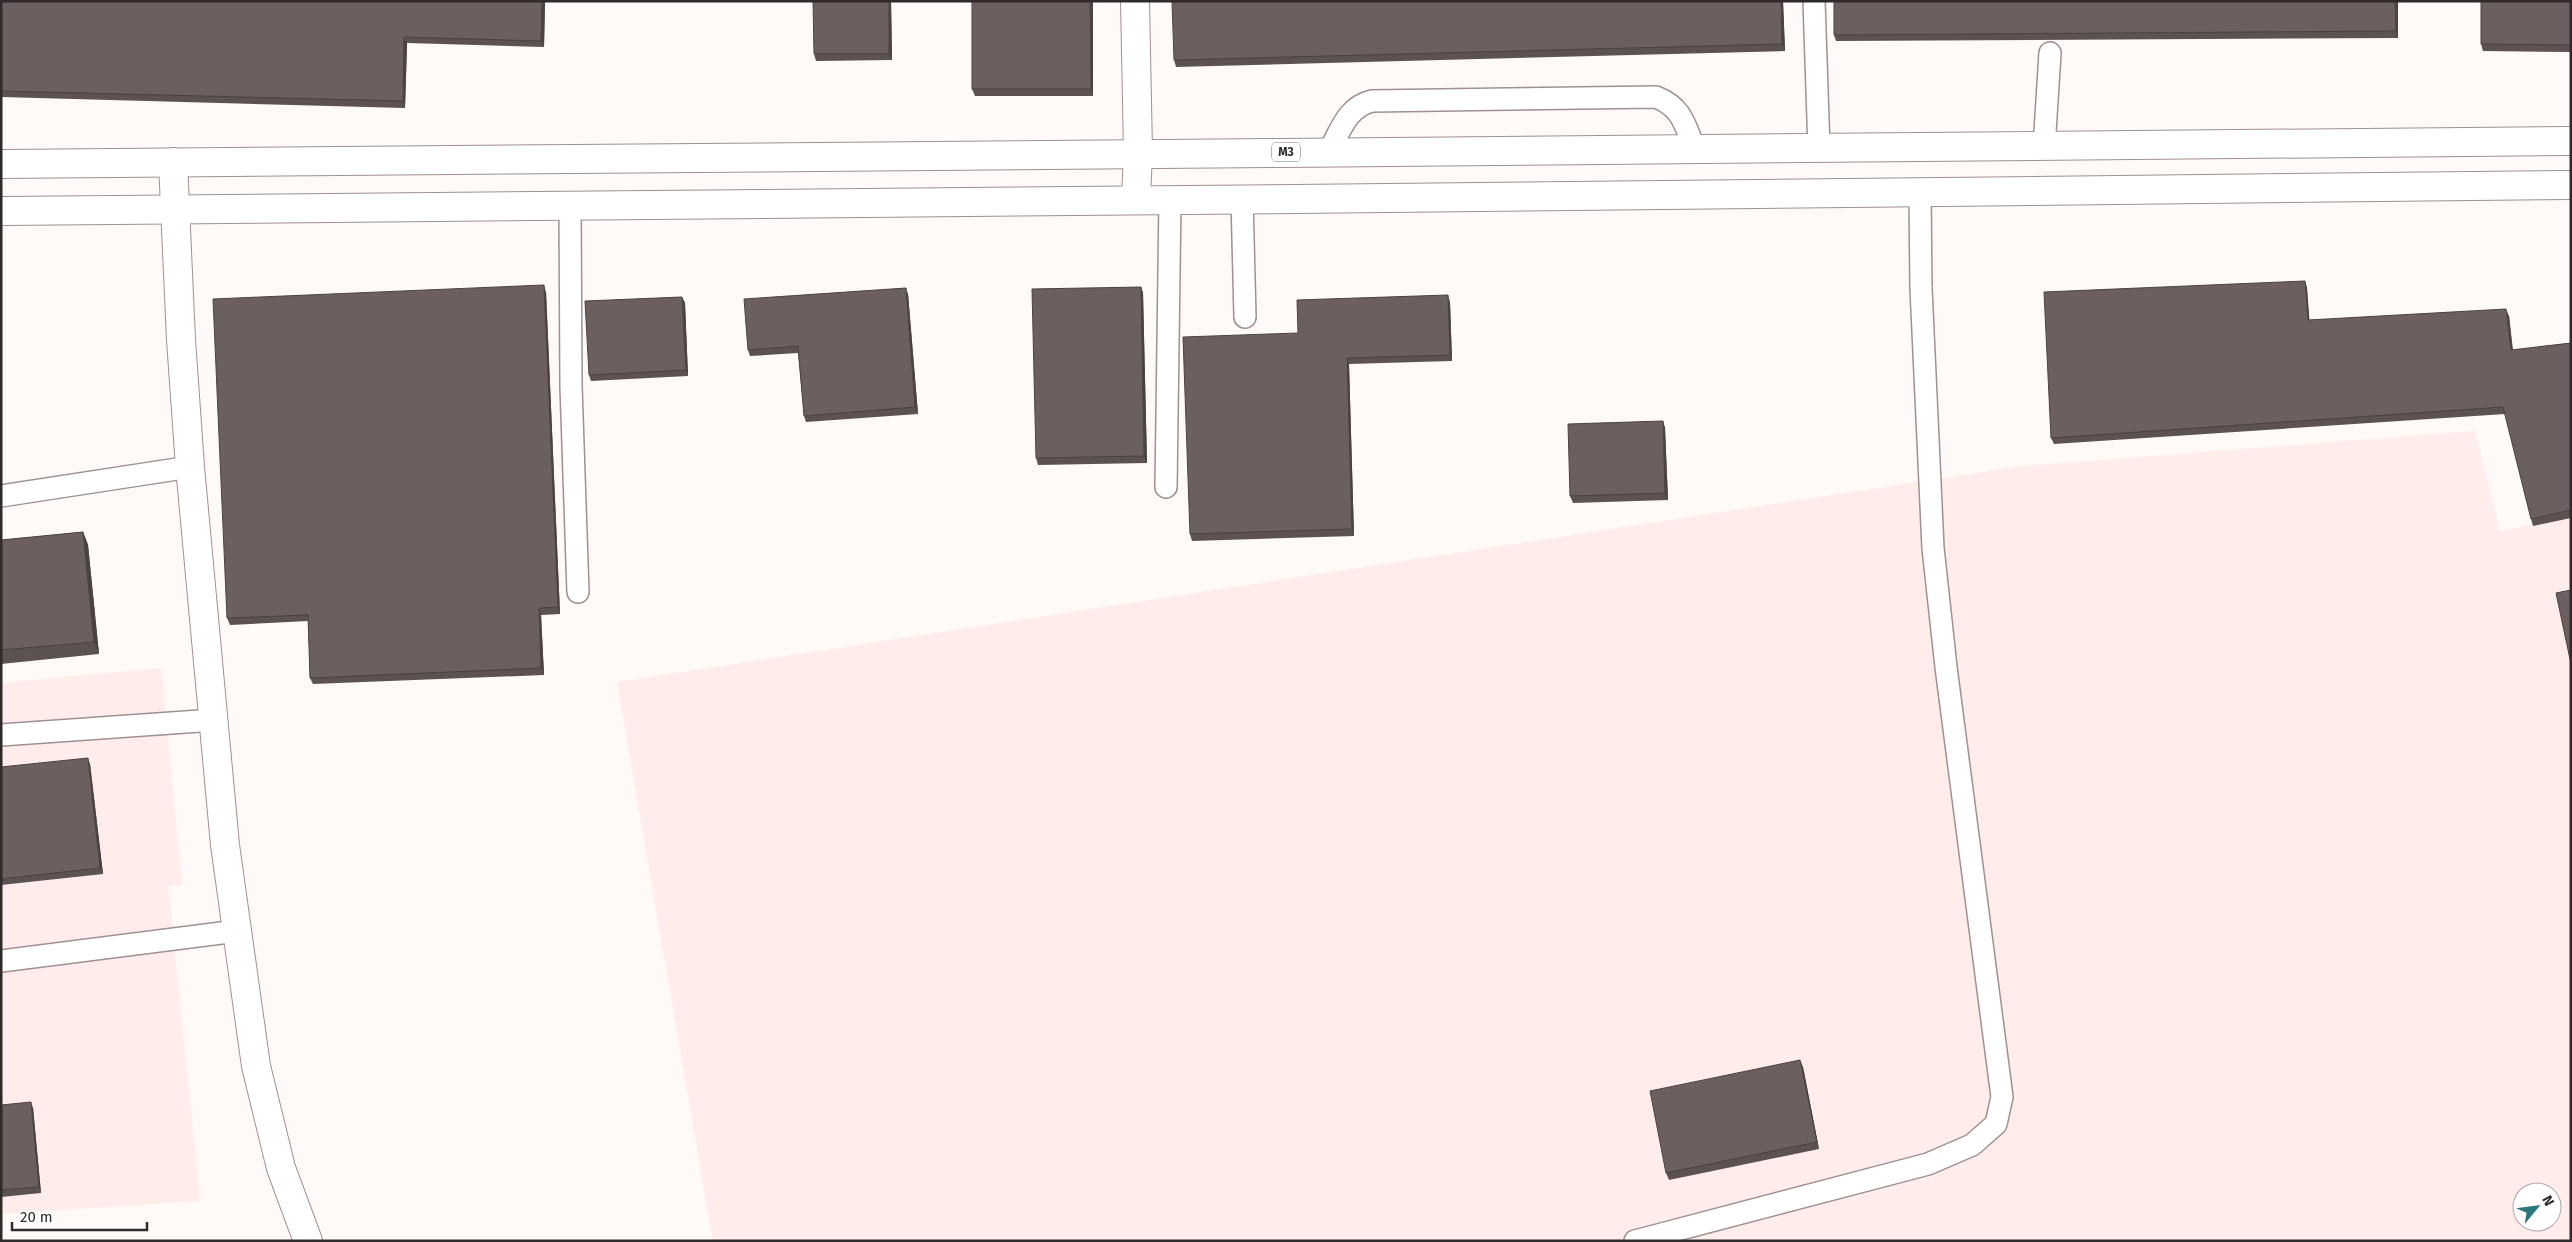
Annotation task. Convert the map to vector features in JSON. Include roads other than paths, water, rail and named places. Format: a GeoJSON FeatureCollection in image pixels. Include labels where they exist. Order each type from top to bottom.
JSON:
{"type":"FeatureCollection","features":[{"type":"Feature","properties":{"kind":"main road"},"geometry":{"type":"LineString","coordinates":[[1135,1],[1138,152],[1136,200]]}},
{"type":"Feature","properties":{"kind":"main road","name":"M3"},"geometry":{"type":"LineString","coordinates":[[1,164],[1138,152],[2044,148],[2571,141]]}},
{"type":"Feature","properties":{"kind":"main road"},"geometry":{"type":"LineString","coordinates":[[173,162],[174,208],[190,467],[225,846],[256,1066],[280,1168],[308,1241]]}},
{"type":"Feature","properties":{"kind":"main road"},"geometry":{"type":"LineString","coordinates":[[1,211],[570,204],[1920,195],[2571,185]]}},
{"type":"Feature","properties":{"kind":"lane"},"geometry":{"type":"LineString","coordinates":[[1814,1],[1819,149]]}},
{"type":"Feature","properties":{"kind":"lane"},"geometry":{"type":"LineString","coordinates":[[2044,148],[2050,53]]}},
{"type":"Feature","properties":{"kind":"lane"},"geometry":{"type":"LineString","coordinates":[[1329,151],[1348,116],[1360,104],[1372,101],[1656,96],[1670,102],[1679,112],[1695,150]]}},
{"type":"Feature","properties":{"kind":"lane"},"geometry":{"type":"LineString","coordinates":[[1635,1241],[1928,1164],[1972,1145],[1996,1124],[2002,1097],[1946,667],[1933,548],[1921,288],[1920,195]]}},
{"type":"Feature","properties":{"kind":"lane"},"geometry":{"type":"LineString","coordinates":[[1242,199],[1245,317]]}},
{"type":"Feature","properties":{"kind":"lane"},"geometry":{"type":"LineString","coordinates":[[1166,487],[1170,200]]}},
{"type":"Feature","properties":{"kind":"lane"},"geometry":{"type":"LineString","coordinates":[[570,204],[571,386],[578,592]]}},
{"type":"Feature","properties":{"kind":"lane"},"geometry":{"type":"LineString","coordinates":[[1,496],[190,467]]}},
{"type":"Feature","properties":{"kind":"lane"},"geometry":{"type":"LineString","coordinates":[[1,735],[214,720]]}},
{"type":"Feature","properties":{"kind":"lane"},"geometry":{"type":"LineString","coordinates":[[1,961],[237,931]]}}]}
